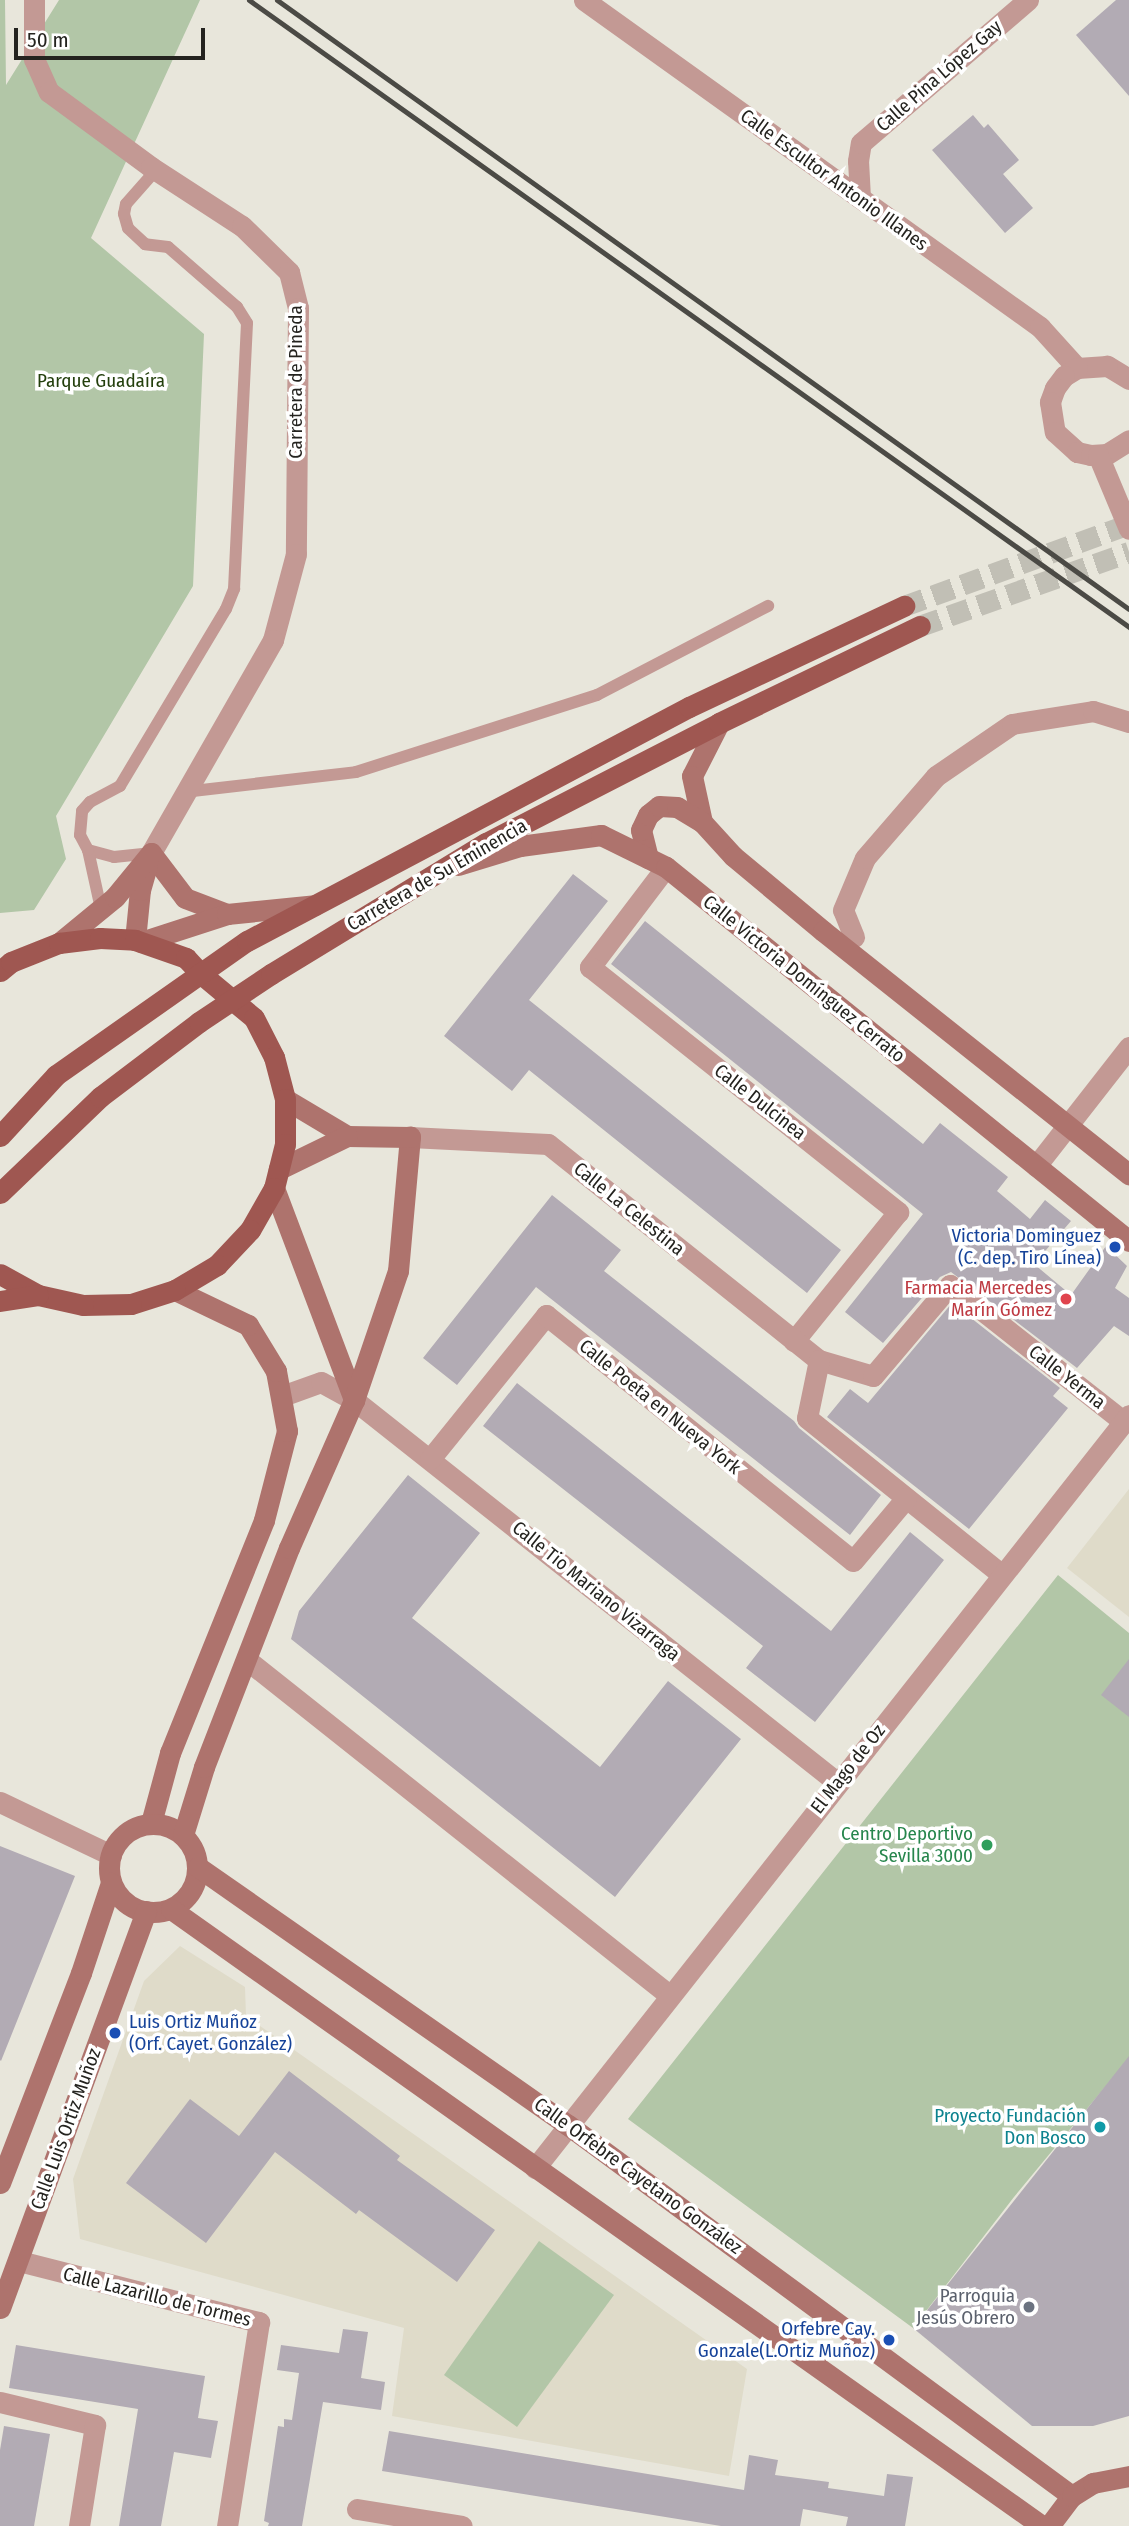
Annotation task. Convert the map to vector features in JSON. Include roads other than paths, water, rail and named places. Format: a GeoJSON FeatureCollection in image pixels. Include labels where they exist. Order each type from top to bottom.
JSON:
{"type":"FeatureCollection","features":[{"type":"Feature","properties":{"kind":"main road","name":"Carretera de Su Eminencia"},"geometry":{"type":"LineString","coordinates":[[0,1136],[56,1075],[247,941],[689,707],[904,606]]}},
{"type":"Feature","properties":{"kind":"main road","name":"Carretera de Su Eminencia"},"geometry":{"type":"LineString","coordinates":[[0,1193],[100,1097],[232,1000],[439,871],[486,843],[719,723],[920,626]]}},
{"type":"Feature","properties":{"kind":"main road"},"geometry":{"type":"LineString","coordinates":[[0,971],[11,962],[59,943],[100,938],[138,941],[186,958],[200,974],[254,1018],[274,1056],[285,1098],[285,1144],[276,1179],[250,1230],[217,1265],[176,1290],[131,1304],[83,1305],[38,1294],[0,1274]]}},
{"type":"Feature","properties":{"kind":"main road"},"geometry":{"type":"LineString","coordinates":[[0,1301],[38,1294]]}},
{"type":"Feature","properties":{"kind":"street","name":"Carretera de Pineda"},"geometry":{"type":"LineString","coordinates":[[34,0],[34,59],[49,92],[156,170],[242,226],[289,272],[298,307],[296,554],[273,640],[183,792],[151,853]]}},
{"type":"Feature","properties":{"kind":"street","name":"Calle Escultor Antonio Illanes"},"geometry":{"type":"LineString","coordinates":[[584,0],[1040,327],[1077,368]]}},
{"type":"Feature","properties":{"kind":"street","name":"Calle Pina López Gay"},"geometry":{"type":"LineString","coordinates":[[860,198],[858,161],[861,143],[1028,0]]}},
{"type":"Feature","properties":{"kind":"street"},"geometry":{"type":"LineString","coordinates":[[1129,379],[1107,366],[1077,368],[1064,376],[1055,388],[1050,402],[1050,418],[1055,432],[1065,444],[1077,452],[1098,455],[1121,448],[1129,440]]}},
{"type":"Feature","properties":{"kind":"street"},"geometry":{"type":"LineString","coordinates":[[1098,455],[1129,529]]}},
{"type":"Feature","properties":{"kind":"street"},"geometry":{"type":"LineString","coordinates":[[854,937],[843,910],[866,858],[936,776],[1012,724],[1093,710],[1129,722]]}},
{"type":"Feature","properties":{"kind":"street"},"geometry":{"type":"LineString","coordinates":[[702,822],[692,776],[719,723]]}},
{"type":"Feature","properties":{"kind":"street"},"geometry":{"type":"LineString","coordinates":[[657,863],[641,830],[648,815],[659,806],[677,807],[702,822],[733,856],[822,931],[1129,1174]]}},
{"type":"Feature","properties":{"kind":"street","name":"Calle Victoria Domínguez Cerrato"},"geometry":{"type":"LineString","coordinates":[[439,871],[520,846],[601,835],[657,863],[1129,1241]]}},
{"type":"Feature","properties":{"kind":"street"},"geometry":{"type":"LineString","coordinates":[[151,853],[139,890],[138,941],[227,914],[318,904]]}},
{"type":"Feature","properties":{"kind":"street"},"geometry":{"type":"LineString","coordinates":[[151,853],[185,898],[227,914]]}},
{"type":"Feature","properties":{"kind":"street"},"geometry":{"type":"LineString","coordinates":[[59,943],[115,897],[151,853]]}},
{"type":"Feature","properties":{"kind":"street","name":"Calle Dulcinea"},"geometry":{"type":"LineString","coordinates":[[657,863],[590,967],[898,1212],[794,1341]]}},
{"type":"Feature","properties":{"kind":"street"},"geometry":{"type":"LineString","coordinates":[[1036,1166],[1129,1047]]}},
{"type":"Feature","properties":{"kind":"street"},"geometry":{"type":"LineString","coordinates":[[183,1835],[204,1767],[289,1548],[354,1400],[398,1271],[410,1137],[347,1136],[285,1098]]}},
{"type":"Feature","properties":{"kind":"street"},"geometry":{"type":"LineString","coordinates":[[347,1136],[276,1179],[354,1400]]}},
{"type":"Feature","properties":{"kind":"street","name":"Calle La Celestina"},"geometry":{"type":"LineString","coordinates":[[410,1137],[548,1144],[819,1360]]}},
{"type":"Feature","properties":{"kind":"street","name":"Calle Yerma"},"geometry":{"type":"LineString","coordinates":[[819,1360],[873,1376],[950,1285],[1126,1418]]}},
{"type":"Feature","properties":{"kind":"street"},"geometry":{"type":"LineString","coordinates":[[151,1824],[170,1753],[264,1520],[287,1431],[276,1371],[248,1325],[176,1290]]}},
{"type":"Feature","properties":{"kind":"street","name":"Calle Poeta en Nueva York"},"geometry":{"type":"LineString","coordinates":[[430,1459],[547,1315],[853,1562],[906,1497]]}},
{"type":"Feature","properties":{"kind":"street"},"geometry":{"type":"LineString","coordinates":[[819,1360],[807,1418],[1002,1575]]}},
{"type":"Feature","properties":{"kind":"street","name":"Calle Tio Mariano Vizarraga"},"geometry":{"type":"LineString","coordinates":[[282,1396],[321,1382],[354,1400],[838,1783]]}},
{"type":"Feature","properties":{"kind":"street","name":"El Mago de Oz"},"geometry":{"type":"LineString","coordinates":[[535,2168],[1126,1418]]}},
{"type":"Feature","properties":{"kind":"street"},"geometry":{"type":"LineString","coordinates":[[247,1660],[669,1995]]}},
{"type":"Feature","properties":{"kind":"street"},"geometry":{"type":"LineString","coordinates":[[0,1802],[110,1855]]}},
{"type":"Feature","properties":{"kind":"street"},"geometry":{"type":"LineString","coordinates":[[0,2183],[81,1973],[111,1883],[110,1855],[126,1832],[151,1824],[163,1824],[183,1835],[196,1855],[198,1867],[193,1887],[171,1909]]}},
{"type":"Feature","properties":{"kind":"street","name":"Calle Orfebre Cayetano González"},"geometry":{"type":"LineString","coordinates":[[198,1867],[568,2124],[1072,2496]]}},
{"type":"Feature","properties":{"kind":"street"},"geometry":{"type":"LineString","coordinates":[[111,1883],[129,1906],[146,1911],[171,1909],[1042,2526]]}},
{"type":"Feature","properties":{"kind":"street","name":"Calle Luis Ortiz Muñoz"},"geometry":{"type":"LineString","coordinates":[[0,2308],[146,1911]]}},
{"type":"Feature","properties":{"kind":"street","name":"Calle Lazarillo de Tormes"},"geometry":{"type":"LineString","coordinates":[[19,2261],[259,2322],[227,2526]]}},
{"type":"Feature","properties":{"kind":"street"},"geometry":{"type":"LineString","coordinates":[[0,2402],[95,2425],[79,2526]]}},
{"type":"Feature","properties":{"kind":"street"},"geometry":{"type":"LineString","coordinates":[[1049,2526],[1072,2496],[1093,2483],[1129,2476]]}},
{"type":"Feature","properties":{"kind":"street"},"geometry":{"type":"LineString","coordinates":[[357,2508],[462,2526]]}},
{"type":"Feature","properties":{"kind":"lane"},"geometry":{"type":"LineString","coordinates":[[102,909],[88,850],[80,835],[82,811],[90,802],[120,786],[226,609],[234,589],[247,323],[237,307],[168,247],[145,244],[128,228],[124,214],[126,204],[156,170]]}},
{"type":"Feature","properties":{"kind":"lane"},"geometry":{"type":"LineString","coordinates":[[183,792],[369,768],[597,695],[768,606]]}},
{"type":"Feature","properties":{"kind":"lane"},"geometry":{"type":"LineString","coordinates":[[88,850],[114,857],[151,853]]}},
{"type":"Feature","properties":{"kind":"tunnel"},"geometry":{"type":"LineString","coordinates":[[904,606],[1129,524]]}},
{"type":"Feature","properties":{"kind":"tunnel"},"geometry":{"type":"LineString","coordinates":[[920,626],[1129,552]]}},
{"type":"Feature","properties":{"kind":"railway"},"geometry":{"type":"LineString","coordinates":[[249,0],[1129,627]]}},
{"type":"Feature","properties":{"kind":"railway"},"geometry":{"type":"LineString","coordinates":[[277,0],[1129,609]]}},
{"type":"Feature","properties":{"kind":"place","name":"Victoria Dominguez (C. dep. Tiro Línea)"},"geometry":{"type":"Point","coordinates":[1115,1247]}},
{"type":"Feature","properties":{"kind":"place","name":"Farmacia Mercedes Marín Gómez"},"geometry":{"type":"Point","coordinates":[1066,1299]}},
{"type":"Feature","properties":{"kind":"place","name":"Centro Deportivo Sevilla 3000"},"geometry":{"type":"Point","coordinates":[987,1845]}},
{"type":"Feature","properties":{"kind":"place","name":"Luis Ortiz Muñoz (Orf. Cayet. González)"},"geometry":{"type":"Point","coordinates":[115,2033]}},
{"type":"Feature","properties":{"kind":"place","name":"Proyecto Fundación Don Bosco"},"geometry":{"type":"Point","coordinates":[1100,2127]}},
{"type":"Feature","properties":{"kind":"place","name":"Parroquia Jesús Obrero"},"geometry":{"type":"Point","coordinates":[1029,2307]}},
{"type":"Feature","properties":{"kind":"place","name":"Orfebre Cay. Gonzale(L.Ortiz Muñoz)"},"geometry":{"type":"Point","coordinates":[889,2340]}},
{"type":"Feature","properties":{"kind":"park label","name":"Parque Guadaíra"},"geometry":{"type":"Point","coordinates":[101,381]}}]}
